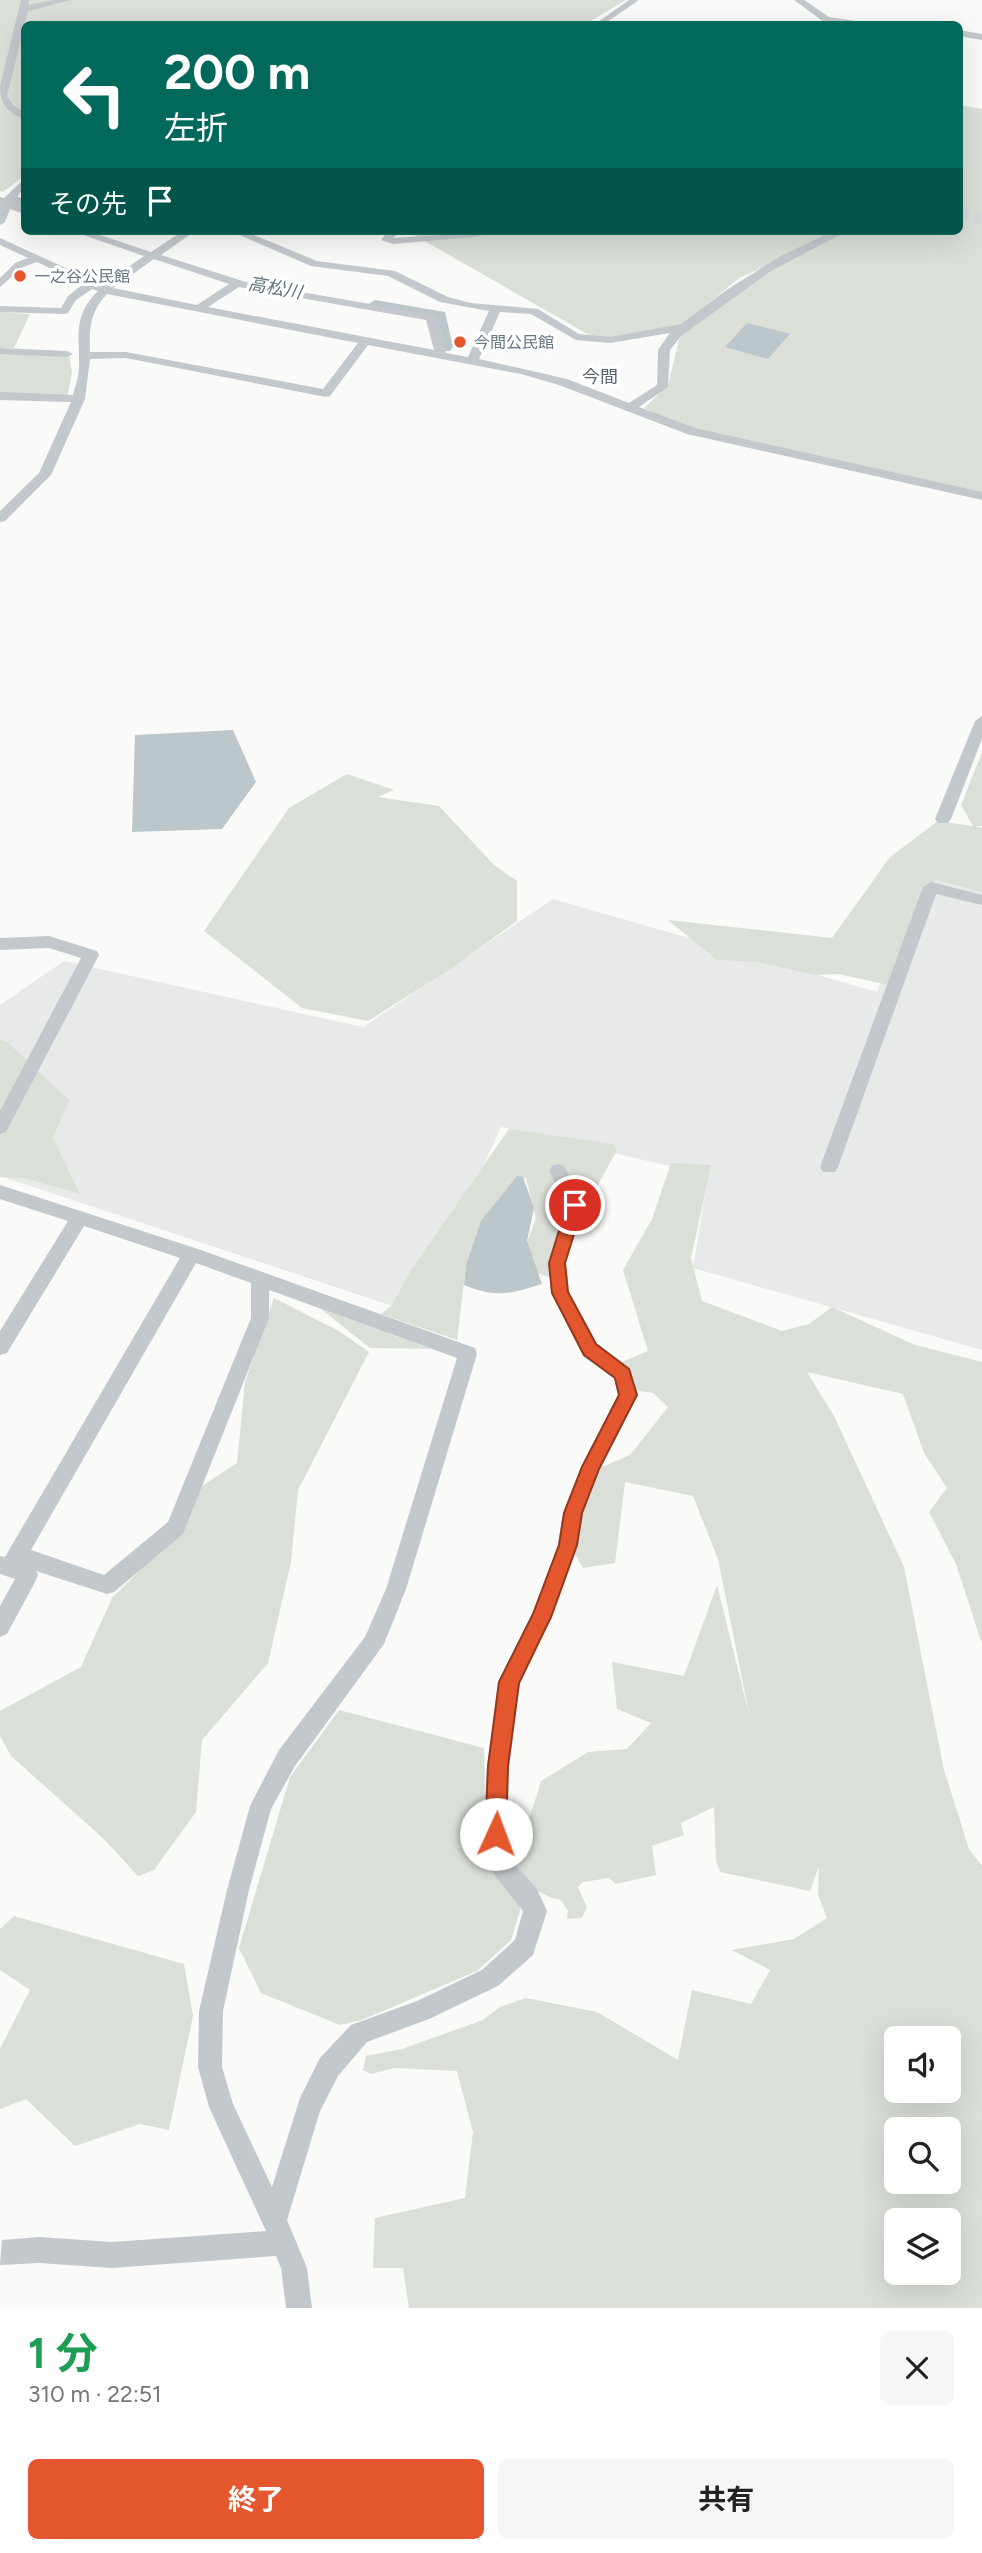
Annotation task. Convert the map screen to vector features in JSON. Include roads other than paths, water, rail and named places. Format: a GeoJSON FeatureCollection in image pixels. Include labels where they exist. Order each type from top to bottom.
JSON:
{"type":"FeatureCollection","features":[{"type":"Feature","properties":{"kind":"street"},"geometry":{"type":"LineString","coordinates":[[21,114],[11,108],[2,96],[24,5],[67,0]]}},
{"type":"Feature","properties":{"kind":"street"},"geometry":{"type":"LineString","coordinates":[[604,21],[635,0]]}},
{"type":"Feature","properties":{"kind":"street"},"geometry":{"type":"LineString","coordinates":[[799,0],[827,20],[838,21]]}},
{"type":"Feature","properties":{"kind":"street"},"geometry":{"type":"LineString","coordinates":[[963,34],[982,37]]}},
{"type":"Feature","properties":{"kind":"street"},"geometry":{"type":"LineString","coordinates":[[0,222],[5,201],[21,185]]}},
{"type":"Feature","properties":{"kind":"street"},"geometry":{"type":"LineString","coordinates":[[5,201],[21,209]]}},
{"type":"Feature","properties":{"kind":"street"},"geometry":{"type":"LineString","coordinates":[[90,235],[154,254],[236,284],[429,317],[433,320],[441,356]]}},
{"type":"Feature","properties":{"kind":"street"},"geometry":{"type":"LineString","coordinates":[[0,518],[45,475],[79,400],[84,382],[83,326],[95,300],[104,290],[184,235]]}},
{"type":"Feature","properties":{"kind":"street"},"geometry":{"type":"LineString","coordinates":[[247,235],[315,264],[391,273],[444,300],[534,311],[565,332],[589,340],[610,340],[685,327]]}},
{"type":"Feature","properties":{"kind":"street"},"geometry":{"type":"LineString","coordinates":[[256,238],[265,235]]}},
{"type":"Feature","properties":{"kind":"street"},"geometry":{"type":"LineString","coordinates":[[389,235],[386,240],[403,243],[451,235]]}},
{"type":"Feature","properties":{"kind":"street"},"geometry":{"type":"LineString","coordinates":[[630,408],[662,387],[662,355],[670,340],[685,327],[764,269],[833,235]]}},
{"type":"Feature","properties":{"kind":"street"},"geometry":{"type":"LineString","coordinates":[[0,241],[104,290],[543,376],[691,431],[982,496]]}},
{"type":"Feature","properties":{"kind":"street"},"geometry":{"type":"LineString","coordinates":[[0,284],[19,265],[36,259]]}},
{"type":"Feature","properties":{"kind":"street"},"geometry":{"type":"LineString","coordinates":[[68,324],[64,311],[72,298],[91,284]]}},
{"type":"Feature","properties":{"kind":"street"},"geometry":{"type":"LineString","coordinates":[[199,308],[236,284]]}},
{"type":"Feature","properties":{"kind":"street"},"geometry":{"type":"LineString","coordinates":[[472,361],[496,307]]}},
{"type":"Feature","properties":{"kind":"street"},"geometry":{"type":"LineString","coordinates":[[0,309],[64,311]]}},
{"type":"Feature","properties":{"kind":"street"},"geometry":{"type":"LineString","coordinates":[[83,356],[127,355],[326,393],[364,342]]}},
{"type":"Feature","properties":{"kind":"street"},"geometry":{"type":"LineString","coordinates":[[0,351],[68,354]]}},
{"type":"Feature","properties":{"kind":"street"},"geometry":{"type":"LineString","coordinates":[[0,396],[79,400]]}},
{"type":"Feature","properties":{"kind":"street"},"geometry":{"type":"LineString","coordinates":[[943,819],[982,721]]}},
{"type":"Feature","properties":{"kind":"street"},"geometry":{"type":"LineString","coordinates":[[829,1167],[931,887],[982,900]]}},
{"type":"Feature","properties":{"kind":"street"},"geometry":{"type":"LineString","coordinates":[[0,944],[49,942],[64,944],[91,954],[0,1127]]}},
{"type":"Feature","properties":{"kind":"street"},"geometry":{"type":"LineString","coordinates":[[279,2231],[309,2107],[329,2067],[362,2030],[421,2011],[490,1978],[524,1947],[535,1911],[529,1897],[503,1868],[495,1849],[498,1766],[509,1682],[541,1617],[568,1545],[573,1513],[591,1467],[628,1395],[623,1374],[590,1350],[560,1293],[557,1263],[575,1205],[558,1171]]}},
{"type":"Feature","properties":{"kind":"street"},"geometry":{"type":"LineString","coordinates":[[0,1192],[192,1254],[468,1354],[396,1589],[373,1644],[287,1758],[261,1806],[211,2011],[210,2067],[221,2108],[294,2268],[299,2308]]}},
{"type":"Feature","properties":{"kind":"street"},"geometry":{"type":"LineString","coordinates":[[0,1347],[80,1218]]}},
{"type":"Feature","properties":{"kind":"street"},"geometry":{"type":"LineString","coordinates":[[9,1563],[192,1254]]}},
{"type":"Feature","properties":{"kind":"street"},"geometry":{"type":"LineString","coordinates":[[9,1563],[107,1585],[176,1528],[260,1318],[260,1279]]}},
{"type":"Feature","properties":{"kind":"street"},"geometry":{"type":"LineString","coordinates":[[0,1627],[28,1575],[9,1563]]}},
{"type":"Feature","properties":{"kind":"street"},"geometry":{"type":"LineString","coordinates":[[2,2253],[39,2250],[112,2255],[279,2231]]}},
{"type":"Feature","properties":{"kind":"waterway","name":"高松川"},"geometry":{"type":"LineString","coordinates":[[13,200],[21,204]]}},
{"type":"Feature","properties":{"kind":"waterway","name":"高松川"},"geometry":{"type":"LineString","coordinates":[[375,305],[439,316],[444,347]]}},
{"type":"Feature","properties":{"kind":"tunnel"},"geometry":{"type":"LineString","coordinates":[[963,214],[982,219]]}},
{"type":"Feature","properties":{"kind":"place","name":"一之谷公民館"},"geometry":{"type":"Point","coordinates":[20,276]}},
{"type":"Feature","properties":{"kind":"place","name":"今間公民館"},"geometry":{"type":"Point","coordinates":[460,342]}},
{"type":"Feature","properties":{"kind":"district","name":"今間"},"geometry":{"type":"Point","coordinates":[600,377]}}]}
